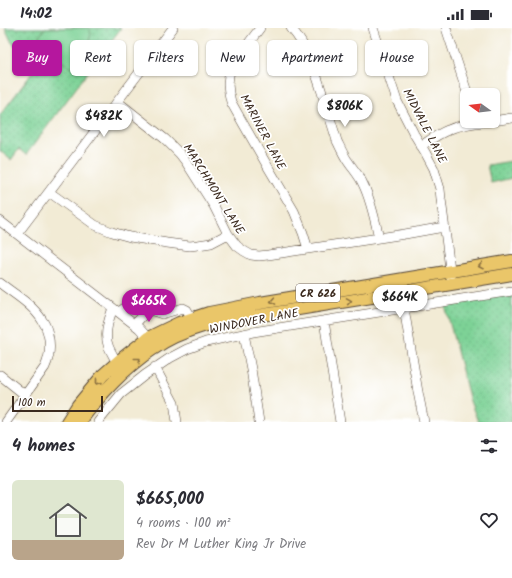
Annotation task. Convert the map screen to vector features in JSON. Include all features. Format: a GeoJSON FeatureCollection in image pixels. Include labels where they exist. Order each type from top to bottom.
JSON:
{"type":"FeatureCollection","features":[{"type":"Feature","properties":{"kind":"main road","name":"CR 626"},"geometry":{"type":"LineString","coordinates":[[67,422],[78,405],[103,375],[117,363],[151,343],[179,323],[217,312],[512,261]]}},
{"type":"Feature","properties":{"kind":"main road","name":"CR 626"},"geometry":{"type":"LineString","coordinates":[[80,422],[95,403],[134,363],[151,343],[203,326],[232,320],[512,274]]}},
{"type":"Feature","properties":{"kind":"main road"},"geometry":{"type":"LineString","coordinates":[[283,312],[294,304],[327,299],[334,296],[340,290]]}},
{"type":"Feature","properties":{"kind":"street"},"geometry":{"type":"LineString","coordinates":[[17,234],[173,28]]}},
{"type":"Feature","properties":{"kind":"street","name":"MARINER LANE"},"geometry":{"type":"LineString","coordinates":[[260,28],[232,67],[229,75],[229,93],[231,102],[294,211],[308,249]]}},
{"type":"Feature","properties":{"kind":"street"},"geometry":{"type":"LineString","coordinates":[[291,28],[305,47],[316,70],[337,141],[346,159],[362,182],[366,191],[379,238]]}},
{"type":"Feature","properties":{"kind":"street","name":"MIDVALE LANE"},"geometry":{"type":"LineString","coordinates":[[373,28],[397,101],[434,170],[440,189],[452,284]]}},
{"type":"Feature","properties":{"kind":"street"},"geometry":{"type":"LineString","coordinates":[[446,28],[466,88]]}},
{"type":"Feature","properties":{"kind":"street","name":"MARCHMONT LANE"},"geometry":{"type":"LineString","coordinates":[[118,102],[165,139],[180,154],[214,206],[228,234],[237,246],[251,255],[268,256],[444,227]]}},
{"type":"Feature","properties":{"kind":"street"},"geometry":{"type":"LineString","coordinates":[[500,120],[512,118]]}},
{"type":"Feature","properties":{"kind":"street"},"geometry":{"type":"LineString","coordinates":[[421,146],[449,129],[460,126]]}},
{"type":"Feature","properties":{"kind":"street"},"geometry":{"type":"LineString","coordinates":[[49,192],[95,225],[130,237],[190,246],[211,242],[228,234]]}},
{"type":"Feature","properties":{"kind":"street"},"geometry":{"type":"LineString","coordinates":[[0,221],[135,324],[151,343]]}},
{"type":"Feature","properties":{"kind":"street"},"geometry":{"type":"LineString","coordinates":[[0,283],[26,302],[38,314],[43,321],[50,342],[48,360],[45,367],[25,395],[11,420]]}},
{"type":"Feature","properties":{"kind":"street","name":"WINDOVER LANE"},"geometry":{"type":"LineString","coordinates":[[98,422],[121,394],[137,381],[155,367],[192,347],[215,340],[244,334],[512,290]]}},
{"type":"Feature","properties":{"kind":"street"},"geometry":{"type":"LineString","coordinates":[[117,363],[107,344],[107,330],[110,317],[116,310],[135,305],[162,314],[182,308],[187,310],[192,319]]}},
{"type":"Feature","properties":{"kind":"street"},"geometry":{"type":"LineString","coordinates":[[404,308],[424,422]]}},
{"type":"Feature","properties":{"kind":"street"},"geometry":{"type":"LineString","coordinates":[[135,324],[148,310]]}},
{"type":"Feature","properties":{"kind":"street"},"geometry":{"type":"LineString","coordinates":[[283,312],[285,327]]}},
{"type":"Feature","properties":{"kind":"street"},"geometry":{"type":"LineString","coordinates":[[324,321],[340,422]]}},
{"type":"Feature","properties":{"kind":"street"},"geometry":{"type":"LineString","coordinates":[[244,334],[259,422]]}},
{"type":"Feature","properties":{"kind":"street"},"geometry":{"type":"LineString","coordinates":[[155,367],[174,403],[177,422]]}},
{"type":"Feature","properties":{"kind":"street"},"geometry":{"type":"LineString","coordinates":[[0,375],[25,395]]}},
{"type":"Feature","properties":{"kind":"green space"},"geometry":{"type":"Polygon","coordinates":[[[5,28],[121,28],[112,40],[70,40],[70,76],[85,76],[26,155],[19,149],[11,160],[0,151],[0,115],[30,76],[62,76],[62,40],[12,40],[12,43],[5,28]]]}},
{"type":"Feature","properties":{"kind":"green space"},"geometry":{"type":"Polygon","coordinates":[[[45,28],[89,28],[91,34],[89,40],[70,40],[70,67],[62,61],[62,40],[37,40],[45,28]]]}},
{"type":"Feature","properties":{"kind":"green space"},"geometry":{"type":"Polygon","coordinates":[[[512,161],[512,178],[491,183],[487,165],[512,161]]]}},
{"type":"Feature","properties":{"kind":"green space"},"geometry":{"type":"Polygon","coordinates":[[[512,290],[512,422],[478,422],[470,401],[444,301],[512,290]]]}}]}
